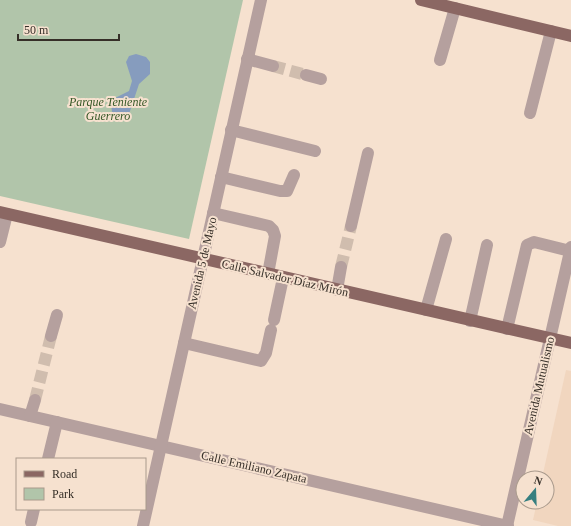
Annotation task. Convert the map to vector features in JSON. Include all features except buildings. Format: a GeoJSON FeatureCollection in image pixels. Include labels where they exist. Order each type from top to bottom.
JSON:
{"type":"FeatureCollection","features":[{"type":"Feature","properties":{"kind":"main road"},"geometry":{"type":"LineString","coordinates":[[421,0],[571,36]]}},
{"type":"Feature","properties":{"kind":"main road","name":"Calle Salvador Díaz Mirón"},"geometry":{"type":"LineString","coordinates":[[3,213],[571,343]]}},
{"type":"Feature","properties":{"kind":"street","name":"Avenida 5 de Mayo"},"geometry":{"type":"LineString","coordinates":[[142,526],[162,446],[261,0]]}},
{"type":"Feature","properties":{"kind":"street"},"geometry":{"type":"LineString","coordinates":[[440,60],[455,8]]}},
{"type":"Feature","properties":{"kind":"street"},"geometry":{"type":"LineString","coordinates":[[530,112],[551,31]]}},
{"type":"Feature","properties":{"kind":"street"},"geometry":{"type":"LineString","coordinates":[[247,59],[274,66]]}},
{"type":"Feature","properties":{"kind":"street"},"geometry":{"type":"LineString","coordinates":[[306,75],[321,79]]}},
{"type":"Feature","properties":{"kind":"street"},"geometry":{"type":"LineString","coordinates":[[232,130],[315,151]]}},
{"type":"Feature","properties":{"kind":"street"},"geometry":{"type":"LineString","coordinates":[[351,226],[368,153]]}},
{"type":"Feature","properties":{"kind":"street"},"geometry":{"type":"LineString","coordinates":[[221,177],[280,191],[287,191],[294,175]]}},
{"type":"Feature","properties":{"kind":"street"},"geometry":{"type":"LineString","coordinates":[[0,242],[3,213]]}},
{"type":"Feature","properties":{"kind":"street"},"geometry":{"type":"LineString","coordinates":[[213,213],[269,226],[273,230],[275,236],[268,274]]}},
{"type":"Feature","properties":{"kind":"street"},"geometry":{"type":"LineString","coordinates":[[426,310],[446,239]]}},
{"type":"Feature","properties":{"kind":"street"},"geometry":{"type":"LineString","coordinates":[[508,329],[527,245],[534,242],[571,249]]}},
{"type":"Feature","properties":{"kind":"street"},"geometry":{"type":"LineString","coordinates":[[470,321],[487,245]]}},
{"type":"Feature","properties":{"kind":"street","name":"Avenida Mutualismo"},"geometry":{"type":"LineString","coordinates":[[507,526],[571,249]]}},
{"type":"Feature","properties":{"kind":"street"},"geometry":{"type":"LineString","coordinates":[[337,290],[341,267]]}},
{"type":"Feature","properties":{"kind":"street"},"geometry":{"type":"LineString","coordinates":[[184,343],[261,361],[266,353],[283,278]]}},
{"type":"Feature","properties":{"kind":"street"},"geometry":{"type":"LineString","coordinates":[[51,336],[57,315]]}},
{"type":"Feature","properties":{"kind":"street"},"geometry":{"type":"LineString","coordinates":[[30,416],[35,400]]}},
{"type":"Feature","properties":{"kind":"street","name":"Calle Emiliano Zapata"},"geometry":{"type":"LineString","coordinates":[[0,409],[507,526]]}},
{"type":"Feature","properties":{"kind":"street"},"geometry":{"type":"LineString","coordinates":[[48,458],[57,422]]}},
{"type":"Feature","properties":{"kind":"street"},"geometry":{"type":"LineString","coordinates":[[31,522],[34,510]]}},
{"type":"Feature","properties":{"kind":"shaded area"},"geometry":{"type":"Polygon","coordinates":[[[566,370],[571,371],[571,526],[558,526],[533,520],[535,510],[555,510],[555,470],[544,470],[566,370]]]}},
{"type":"Feature","properties":{"kind":"green space","name":"Parque Teniente Guerrero"},"geometry":{"type":"Polygon","coordinates":[[[0,0],[243,0],[189,239],[0,196],[0,0]]]}},
{"type":"Feature","properties":{"kind":"water"},"geometry":{"type":"Polygon","coordinates":[[[136,54],[146,57],[150,62],[150,74],[139,84],[129,114],[122,117],[112,112],[111,103],[115,98],[129,91],[132,81],[126,62],[129,56],[136,54]]]}},
{"type":"Feature","properties":{"kind":"tunnel"},"geometry":{"type":"LineString","coordinates":[[273,66],[306,75]]}},
{"type":"Feature","properties":{"kind":"tunnel"},"geometry":{"type":"LineString","coordinates":[[341,267],[351,226]]}},
{"type":"Feature","properties":{"kind":"tunnel"},"geometry":{"type":"LineString","coordinates":[[35,400],[51,336]]}}]}
